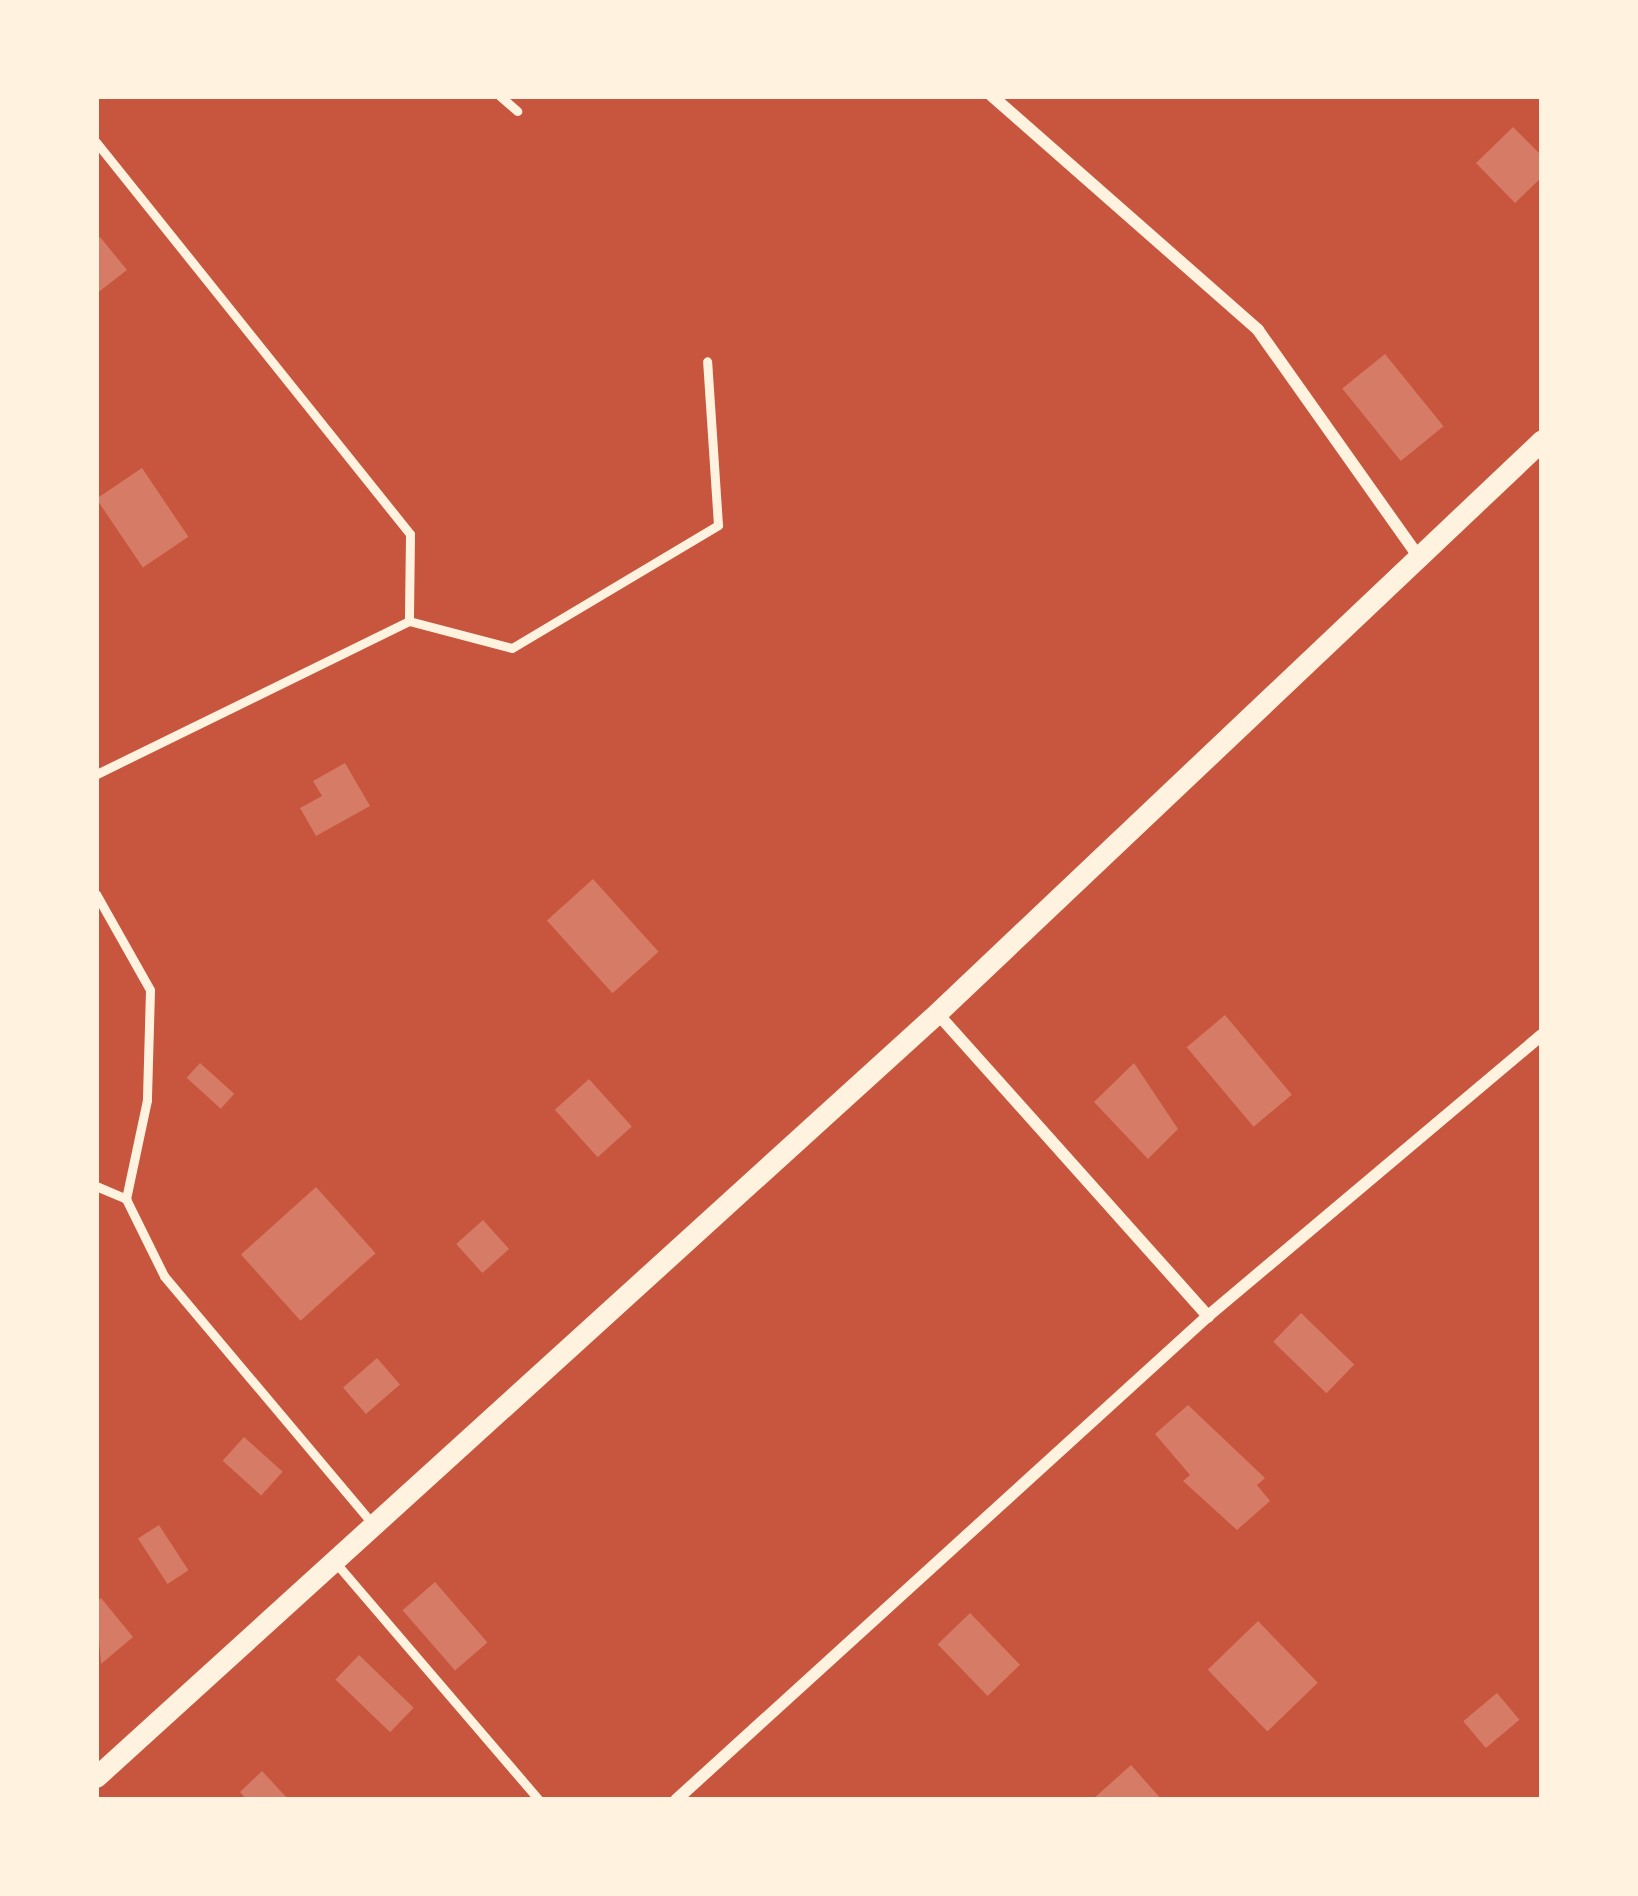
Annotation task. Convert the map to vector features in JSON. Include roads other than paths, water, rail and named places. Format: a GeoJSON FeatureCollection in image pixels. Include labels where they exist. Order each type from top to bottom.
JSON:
{"type":"FeatureCollection","features":[{"type":"Feature","properties":{"kind":"street"},"geometry":{"type":"LineString","coordinates":[[992,96],[1258,330],[1416,554]]}},
{"type":"Feature","properties":{"kind":"street"},"geometry":{"type":"LineString","coordinates":[[96,1777],[370,1522],[938,1013],[1416,554],[1542,440]]}},
{"type":"Feature","properties":{"kind":"street"},"geometry":{"type":"LineString","coordinates":[[938,1013],[1208,1316]]}},
{"type":"Feature","properties":{"kind":"street"},"geometry":{"type":"LineString","coordinates":[[676,1800],[1208,1316],[1542,1035]]}},
{"type":"Feature","properties":{"kind":"lane"},"geometry":{"type":"LineString","coordinates":[[500,96],[517,111]]}},
{"type":"Feature","properties":{"kind":"lane"},"geometry":{"type":"LineString","coordinates":[[96,142],[410,534],[409,621]]}},
{"type":"Feature","properties":{"kind":"lane"},"geometry":{"type":"LineString","coordinates":[[96,775],[409,621],[512,648],[718,525],[707,361]]}},
{"type":"Feature","properties":{"kind":"lane"},"geometry":{"type":"LineString","coordinates":[[96,894],[150,990],[147,1100],[127,1199],[164,1276],[370,1522]]}},
{"type":"Feature","properties":{"kind":"lane"},"geometry":{"type":"LineString","coordinates":[[96,1186],[127,1199]]}},
{"type":"Feature","properties":{"kind":"lane"},"geometry":{"type":"LineString","coordinates":[[331,1558],[539,1800]]}}]}
